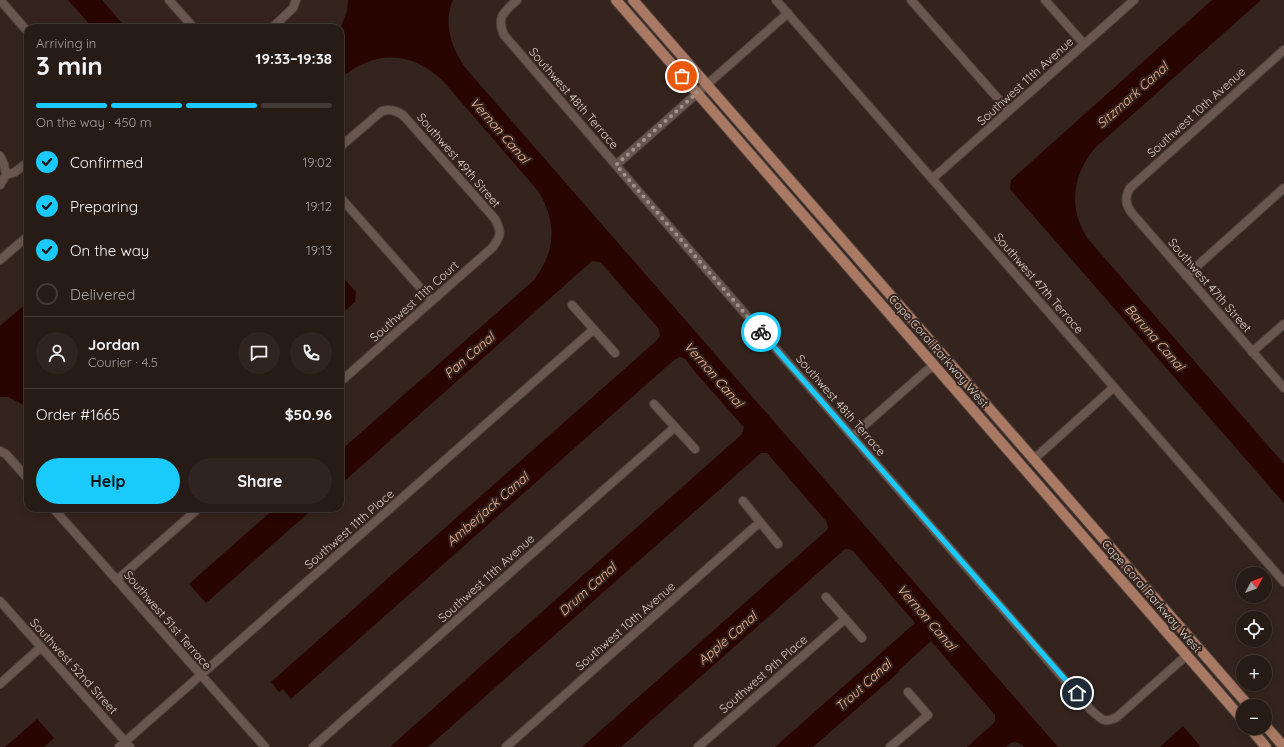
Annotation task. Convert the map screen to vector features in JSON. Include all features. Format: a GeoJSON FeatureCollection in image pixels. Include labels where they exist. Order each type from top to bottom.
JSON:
{"type":"FeatureCollection","features":[{"type":"Feature","properties":{"kind":"main road","name":"Cape Coral Parkway West"},"geometry":{"type":"LineString","coordinates":[[616,0],[1236,712]]}},
{"type":"Feature","properties":{"kind":"main road","name":"Cape Coral Parkway West"},"geometry":{"type":"LineString","coordinates":[[633,0],[1243,699]]}},
{"type":"Feature","properties":{"kind":"main road"},"geometry":{"type":"LineString","coordinates":[[868,289],[888,302],[929,348],[932,350],[937,348]]}},
{"type":"Feature","properties":{"kind":"main road"},"geometry":{"type":"LineString","coordinates":[[935,366],[950,372],[994,423],[1009,430]]}},
{"type":"Feature","properties":{"kind":"main road"},"geometry":{"type":"LineString","coordinates":[[1272,733],[1282,745]]}},
{"type":"Feature","properties":{"kind":"main road"},"geometry":{"type":"LineString","coordinates":[[1256,735],[1266,747]]}},
{"type":"Feature","properties":{"kind":"street"},"geometry":{"type":"LineString","coordinates":[[0,0],[24,27]]}},
{"type":"Feature","properties":{"kind":"street"},"geometry":{"type":"LineString","coordinates":[[169,0],[190,24]]}},
{"type":"Feature","properties":{"kind":"street"},"geometry":{"type":"LineString","coordinates":[[276,24],[293,8],[296,0]]}},
{"type":"Feature","properties":{"kind":"street","name":"Southwest 48th Terrace"},"geometry":{"type":"LineString","coordinates":[[517,0],[504,12],[500,19],[500,28],[504,35],[1091,710],[1102,720],[1111,720],[1117,717],[1187,655]]}},
{"type":"Feature","properties":{"kind":"street","name":"Southwest 47th Terrace"},"geometry":{"type":"LineString","coordinates":[[776,0],[1284,582]]}},
{"type":"Feature","properties":{"kind":"street"},"geometry":{"type":"LineString","coordinates":[[911,0],[1009,111]]}},
{"type":"Feature","properties":{"kind":"street"},"geometry":{"type":"LineString","coordinates":[[1045,0],[1084,44]]}},
{"type":"Feature","properties":{"kind":"street","name":"Southwest 11th Avenue"},"geometry":{"type":"LineString","coordinates":[[932,179],[1134,0]]}},
{"type":"Feature","properties":{"kind":"street"},"geometry":{"type":"LineString","coordinates":[[616,165],[788,13]]}},
{"type":"Feature","properties":{"kind":"street","name":"Southwest 10th Avenue"},"geometry":{"type":"LineString","coordinates":[[1126,195],[1130,188],[1284,50]]}},
{"type":"Feature","properties":{"kind":"street","name":"Southwest 49th Street"},"geometry":{"type":"LineString","coordinates":[[344,144],[382,111],[389,109],[397,110],[495,220],[499,227],[500,236]]}},
{"type":"Feature","properties":{"kind":"street"},"geometry":{"type":"LineString","coordinates":[[0,156],[4,164],[6,175]]}},
{"type":"Feature","properties":{"kind":"street"},"geometry":{"type":"LineString","coordinates":[[0,185],[6,175],[15,172],[24,165]]}},
{"type":"Feature","properties":{"kind":"street"},"geometry":{"type":"LineString","coordinates":[[1186,276],[1284,188]]}},
{"type":"Feature","properties":{"kind":"street","name":"Southwest 47th Street"},"geometry":{"type":"LineString","coordinates":[[1126,195],[1126,206],[1284,388]]}},
{"type":"Feature","properties":{"kind":"street"},"geometry":{"type":"LineString","coordinates":[[344,202],[432,301]]}},
{"type":"Feature","properties":{"kind":"street","name":"Southwest 11th Court"},"geometry":{"type":"LineString","coordinates":[[344,378],[493,247],[500,236]]}},
{"type":"Feature","properties":{"kind":"street"},"geometry":{"type":"LineString","coordinates":[[0,260],[24,239]]}},
{"type":"Feature","properties":{"kind":"street"},"geometry":{"type":"LineString","coordinates":[[572,305],[615,353]]}},
{"type":"Feature","properties":{"kind":"street"},"geometry":{"type":"LineString","coordinates":[[1252,352],[1284,324]]}},
{"type":"Feature","properties":{"kind":"street","name":"Southwest 11th Place"},"geometry":{"type":"LineString","coordinates":[[125,745],[201,675],[594,329]]}},
{"type":"Feature","properties":{"kind":"street"},"geometry":{"type":"LineString","coordinates":[[852,436],[926,371],[935,366]]}},
{"type":"Feature","properties":{"kind":"street"},"geometry":{"type":"LineString","coordinates":[[1034,459],[1114,387]]}},
{"type":"Feature","properties":{"kind":"street"},"geometry":{"type":"LineString","coordinates":[[654,404],[695,449]]}},
{"type":"Feature","properties":{"kind":"street","name":"Southwest 11th Avenue"},"geometry":{"type":"LineString","coordinates":[[313,747],[675,427]]}},
{"type":"Feature","properties":{"kind":"street"},"geometry":{"type":"LineString","coordinates":[[0,451],[6,454],[24,475]]}},
{"type":"Feature","properties":{"kind":"street"},"geometry":{"type":"LineString","coordinates":[[742,501],[778,544]]}},
{"type":"Feature","properties":{"kind":"street","name":"Southwest 51st Terrace"},"geometry":{"type":"LineString","coordinates":[[57,512],[265,747]]}},
{"type":"Feature","properties":{"kind":"street"},"geometry":{"type":"LineString","coordinates":[[117,580],[194,512]]}},
{"type":"Feature","properties":{"kind":"street","name":"Southwest 10th Avenue"},"geometry":{"type":"LineString","coordinates":[[506,747],[760,522]]}},
{"type":"Feature","properties":{"kind":"street"},"geometry":{"type":"LineString","coordinates":[[826,597],[862,638]]}},
{"type":"Feature","properties":{"kind":"street","name":"Southwest 52nd Street"},"geometry":{"type":"LineString","coordinates":[[0,601],[125,745]]}},
{"type":"Feature","properties":{"kind":"street","name":"Southwest 9th Place"},"geometry":{"type":"LineString","coordinates":[[698,747],[845,619]]}},
{"type":"Feature","properties":{"kind":"street"},"geometry":{"type":"LineString","coordinates":[[0,684],[41,647]]}},
{"type":"Feature","properties":{"kind":"street"},"geometry":{"type":"LineString","coordinates":[[890,747],[928,714],[908,692]]}},
{"type":"Feature","properties":{"kind":"water"},"geometry":{"type":"Polygon","coordinates":[[[68,0],[102,0],[123,24],[89,24],[68,0]]]}},
{"type":"Feature","properties":{"kind":"water"},"geometry":{"type":"Polygon","coordinates":[[[348,0],[453,0],[449,19],[451,38],[458,55],[468,71],[1058,747],[1024,747],[1015,742],[1006,747],[967,747],[994,723],[995,715],[931,641],[898,671],[899,672],[813,747],[775,747],[915,623],[853,551],[845,549],[621,747],[582,747],[827,530],[828,527],[826,521],[767,453],[761,453],[428,747],[390,747],[742,434],[744,427],[685,359],[680,357],[674,360],[291,699],[283,689],[279,692],[271,682],[660,336],[659,329],[603,265],[600,262],[592,261],[344,481],[344,447],[534,280],[547,258],[552,237],[549,215],[539,192],[443,81],[431,71],[405,59],[392,58],[379,59],[366,63],[353,69],[344,76],[344,24],[342,24],[347,11],[348,0]]]}},
{"type":"Feature","properties":{"kind":"water"},"geometry":{"type":"Polygon","coordinates":[[[1212,0],[1261,0],[1095,148],[1081,169],[1075,192],[1075,204],[1077,216],[1088,239],[1284,464],[1284,503],[1010,189],[1011,180],[1212,0]]]}},
{"type":"Feature","properties":{"kind":"water"},"geometry":{"type":"Polygon","coordinates":[[[344,278],[356,292],[355,302],[344,312],[344,278]]]}},
{"type":"Feature","properties":{"kind":"water"},"geometry":{"type":"Polygon","coordinates":[[[24,305],[24,405],[8,397],[0,397],[0,326],[24,305]]]}},
{"type":"Feature","properties":{"kind":"water"},"geometry":{"type":"Polygon","coordinates":[[[270,512],[309,512],[206,603],[189,584],[270,512]]]}},
{"type":"Feature","properties":{"kind":"water"},"geometry":{"type":"Polygon","coordinates":[[[37,719],[54,738],[44,747],[5,747],[37,719]]]}},
{"type":"Feature","properties":{"kind":"water"},"geometry":{"type":"Polygon","coordinates":[[[1183,726],[1200,746],[1199,747],[1160,747],[1183,726]]]}},
{"type":"Feature","properties":{"kind":"way so far"},"geometry":{"type":"LineString","coordinates":[[682,76],[697,93],[616,165],[761,332]]}},
{"type":"Feature","properties":{"kind":"route"},"geometry":{"type":"LineString","coordinates":[[761,332],[1077,693]]}},
{"type":"Feature","properties":{"kind":"water label","name":"Sitzmark Canal"},"geometry":{"type":"Point","coordinates":[1132,95]}},
{"type":"Feature","properties":{"kind":"water label","name":"Vernon Canal"},"geometry":{"type":"Point","coordinates":[500,130]}},
{"type":"Feature","properties":{"kind":"water label","name":"Baruna Canal"},"geometry":{"type":"Point","coordinates":[1155,337]}},
{"type":"Feature","properties":{"kind":"water label","name":"Pan Canal"},"geometry":{"type":"Point","coordinates":[469,355]}},
{"type":"Feature","properties":{"kind":"water label","name":"Vernon Canal"},"geometry":{"type":"Point","coordinates":[714,374]}},
{"type":"Feature","properties":{"kind":"water label","name":"Amberjack Canal"},"geometry":{"type":"Point","coordinates":[487,509]}},
{"type":"Feature","properties":{"kind":"water label","name":"Drum Canal"},"geometry":{"type":"Point","coordinates":[587,589]}},
{"type":"Feature","properties":{"kind":"water label","name":"Vernon Canal"},"geometry":{"type":"Point","coordinates":[927,617]}},
{"type":"Feature","properties":{"kind":"water label","name":"Apple Canal"},"geometry":{"type":"Point","coordinates":[727,638]}},
{"type":"Feature","properties":{"kind":"water label","name":"Trout Canal"},"geometry":{"type":"Point","coordinates":[863,685]}}]}
